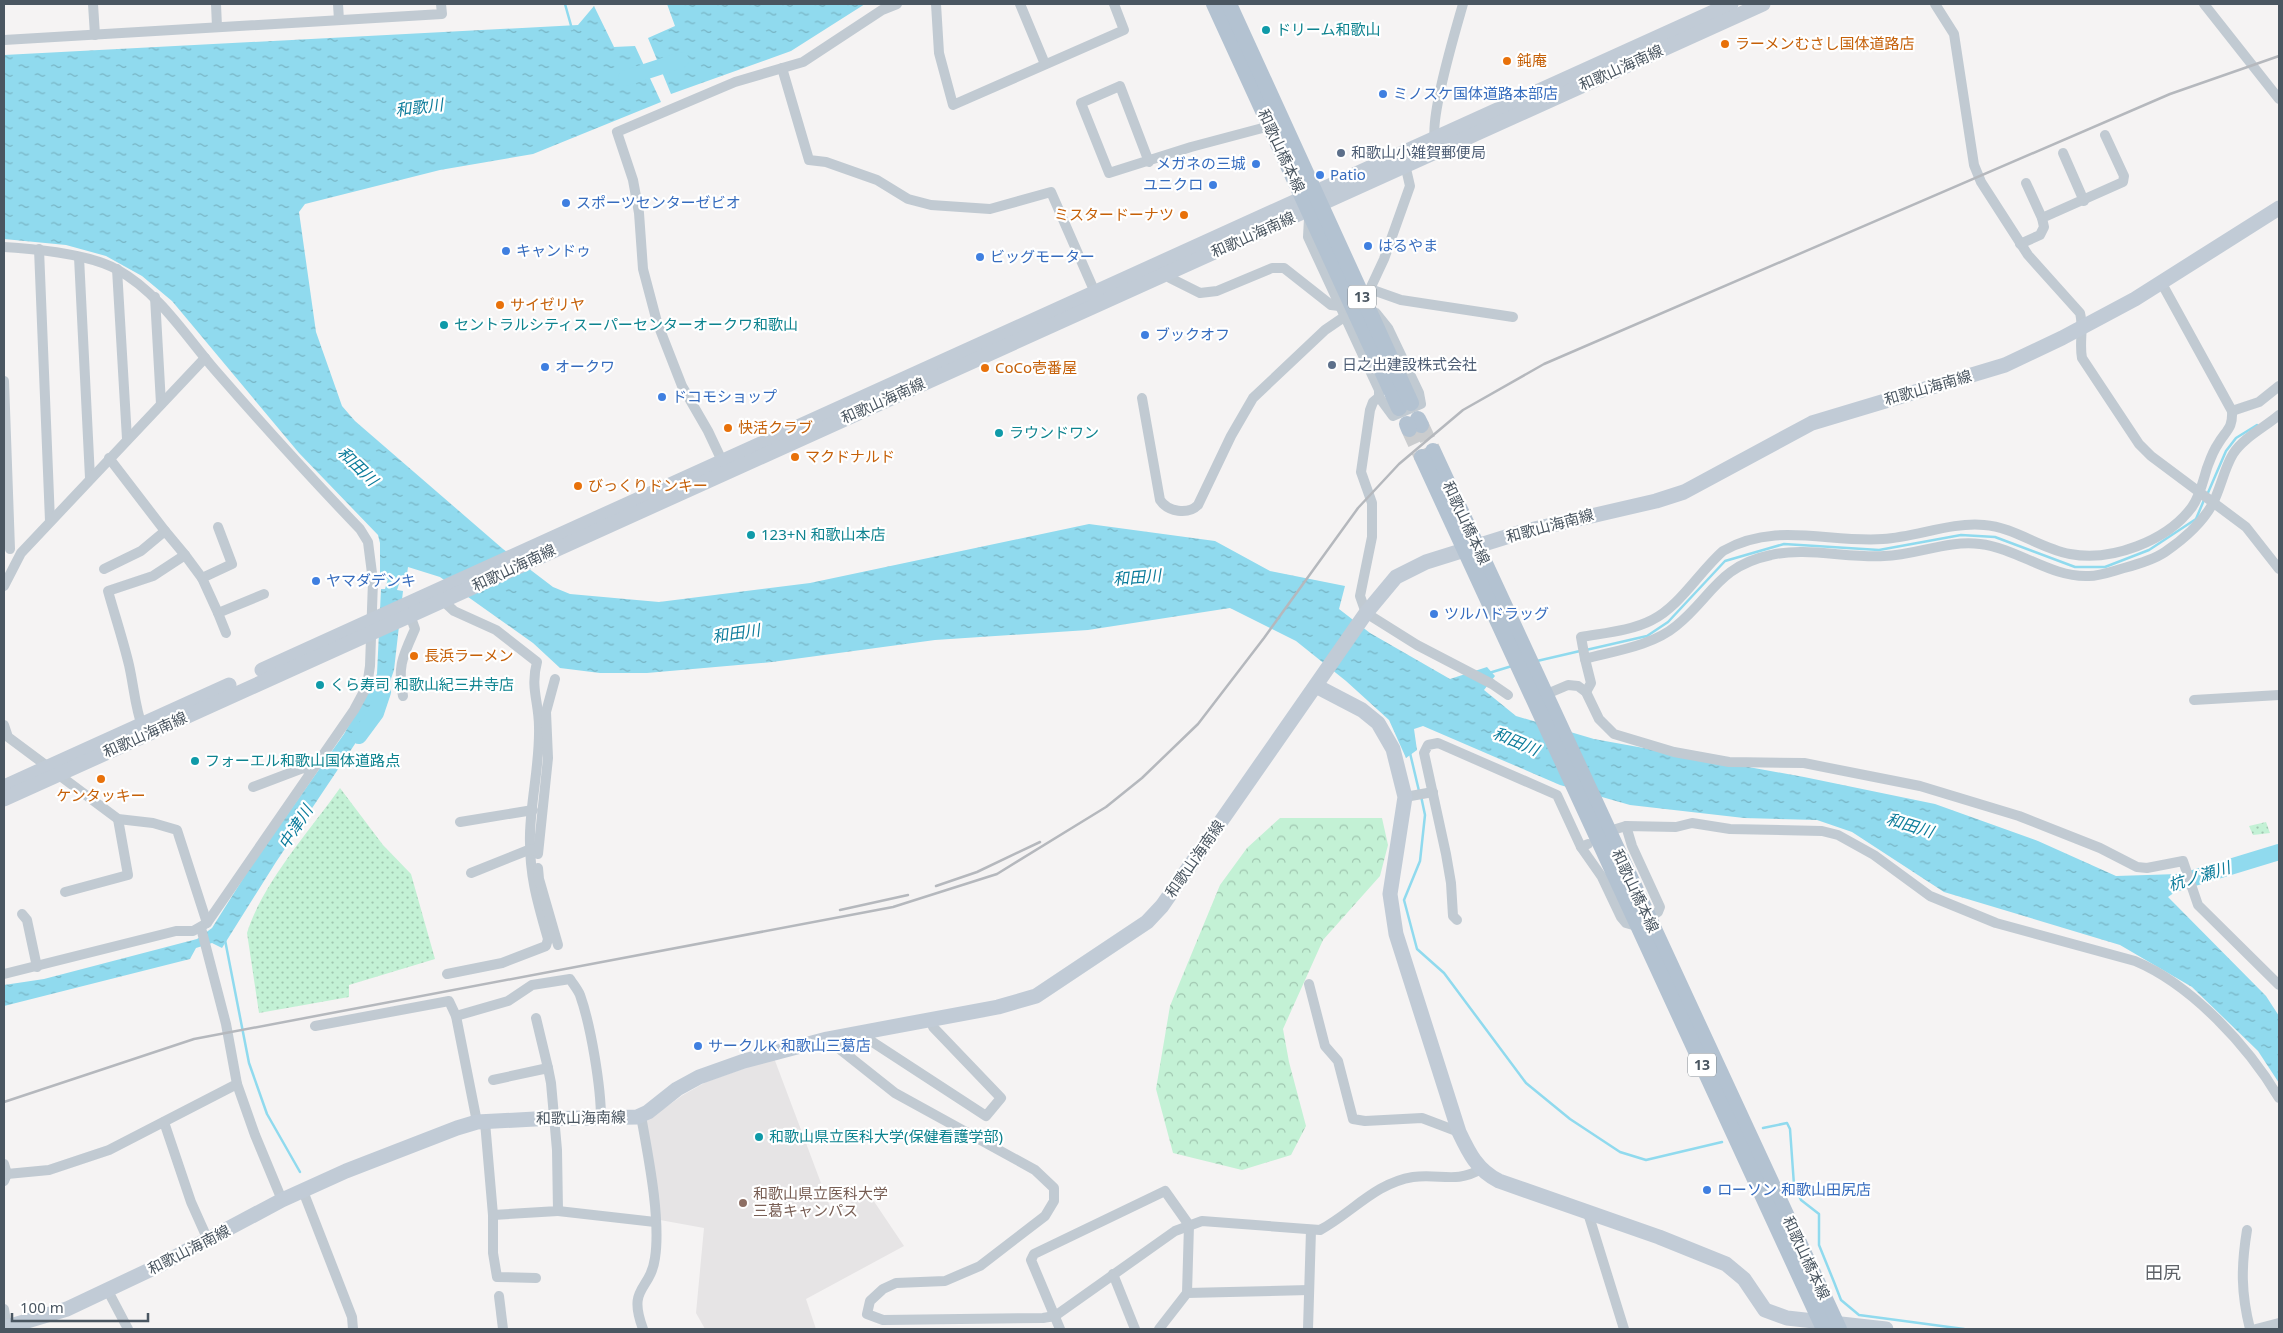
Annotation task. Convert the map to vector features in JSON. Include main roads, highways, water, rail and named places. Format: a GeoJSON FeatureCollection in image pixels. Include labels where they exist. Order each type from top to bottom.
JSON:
{"type":"FeatureCollection","features":[{"type":"Feature","properties":{"kind":"main road","name":"和歌山橋本線"},"geometry":{"type":"LineString","coordinates":[[1214,4],[1270,126],[1312,200]]}},
{"type":"Feature","properties":{"kind":"main road","name":"和歌山橋本線"},"geometry":{"type":"LineString","coordinates":[[1229,4],[1312,200],[1405,405]]}},
{"type":"Feature","properties":{"kind":"main road","name":"和歌山海南線"},"geometry":{"type":"LineString","coordinates":[[1436,145],[1731,4]]}},
{"type":"Feature","properties":{"kind":"main road","name":"和歌山海南線"},"geometry":{"type":"LineString","coordinates":[[4,787],[53,770],[409,611],[1165,268],[1403,156],[1436,145],[1763,4]]}},
{"type":"Feature","properties":{"kind":"main road","name":"和歌山海南線"},"geometry":{"type":"LineString","coordinates":[[9,1328],[67,1310],[208,1240],[282,1200],[428,1138],[481,1122],[641,1116],[677,1089],[699,1077],[744,1061],[827,1039],[998,1007],[1036,996],[1147,922],[1162,906],[1364,615],[1396,576],[1426,562],[1471,548],[1557,523],[1656,501],[1684,492],[1812,423],[2005,365],[2081,327],[2162,282],[2279,208]]}},
{"type":"Feature","properties":{"kind":"main road","name":"和歌山橋本線"},"geometry":{"type":"LineString","coordinates":[[1427,454],[1830,1326]]}},
{"type":"Feature","properties":{"kind":"main road"},"geometry":{"type":"LineString","coordinates":[[1320,680],[1378,724],[1393,749],[1409,796],[1390,894],[1396,934],[1460,1132],[1469,1153],[1481,1170],[1499,1181],[1726,1264],[1744,1279],[1765,1310],[1787,1318],[1830,1326],[1886,1329]]}},
{"type":"Feature","properties":{"kind":"main road","name":"和歌山海南線"},"geometry":{"type":"LineString","coordinates":[[4,799],[53,770]]}},
{"type":"Feature","properties":{"kind":"water"},"geometry":{"type":"Polygon","coordinates":[[[667,4],[865,4],[791,51],[671,94],[648,38],[675,26],[667,4]]]}},
{"type":"Feature","properties":{"kind":"water","name":"和田川"},"geometry":{"type":"Polygon","coordinates":[[[594,6],[614,47],[635,46],[661,102],[533,154],[440,170],[305,204],[299,212],[316,332],[342,406],[355,421],[503,549],[553,587],[570,594],[659,602],[810,583],[1089,524],[1215,541],[1270,571],[1345,586],[1339,609],[1370,633],[1450,679],[1487,667],[1495,676],[1484,690],[1516,716],[1594,739],[1804,777],[1935,804],[2038,841],[2116,876],[2178,874],[2182,887],[2168,897],[2266,996],[2279,1016],[2279,1083],[2258,1051],[2192,987],[2120,945],[1944,892],[1852,832],[1817,820],[1744,818],[1630,805],[1560,785],[1423,726],[1414,729],[1417,750],[1406,758],[1389,720],[1346,681],[1296,641],[1230,608],[1088,630],[935,640],[772,662],[647,673],[600,673],[560,668],[533,643],[440,577],[408,567],[406,581],[400,581],[397,590],[403,591],[394,670],[383,702],[276,862],[222,948],[212,943],[196,948],[190,959],[4,1006],[4,985],[44,979],[197,939],[212,928],[251,866],[344,734],[377,674],[381,589],[385,589],[388,579],[380,577],[380,543],[378,535],[299,453],[172,301],[142,276],[106,256],[66,245],[4,239],[4,55],[578,25],[594,6]]]}},
{"type":"Feature","properties":{"kind":"waterway"},"geometry":{"type":"LineString","coordinates":[[565,4],[572,29]]}},
{"type":"Feature","properties":{"kind":"waterway","name":"和歌川"},"geometry":{"type":"LineString","coordinates":[[626,78],[681,60]]}},
{"type":"Feature","properties":{"kind":"waterway"},"geometry":{"type":"LineString","coordinates":[[2207,495],[2226,451],[2236,438],[2257,425]]}},
{"type":"Feature","properties":{"kind":"waterway"},"geometry":{"type":"LineString","coordinates":[[1586,650],[1647,636],[1668,622],[1725,561],[1784,544],[1879,550],[1961,535],[1995,537],[2075,567],[2105,567],[2149,550],[2196,519],[2204,500]]}},
{"type":"Feature","properties":{"kind":"waterway"},"geometry":{"type":"LineString","coordinates":[[1537,661],[1580,651]]}},
{"type":"Feature","properties":{"kind":"waterway"},"geometry":{"type":"LineString","coordinates":[[1489,673],[1512,666]]}},
{"type":"Feature","properties":{"kind":"waterway","name":"中津川"},"geometry":{"type":"LineString","coordinates":[[359,736],[376,713],[383,692]]}},
{"type":"Feature","properties":{"kind":"waterway"},"geometry":{"type":"LineString","coordinates":[[1410,753],[1419,791]]}},
{"type":"Feature","properties":{"kind":"waterway"},"geometry":{"type":"LineString","coordinates":[[1421,796],[1425,815],[1420,861],[1404,900],[1417,949],[1444,973],[1526,1083],[1570,1119],[1620,1152],[1646,1160],[1722,1142]]}},
{"type":"Feature","properties":{"kind":"waterway","name":"杭ノ瀬川"},"geometry":{"type":"LineString","coordinates":[[2161,888],[2279,852]]}},
{"type":"Feature","properties":{"kind":"waterway"},"geometry":{"type":"LineString","coordinates":[[225,940],[249,1063],[267,1114],[300,1172]]}},
{"type":"Feature","properties":{"kind":"waterway"},"geometry":{"type":"LineString","coordinates":[[1763,1128],[1787,1123],[1790,1129],[1794,1185],[1801,1200],[1819,1214],[1819,1245],[1841,1300],[1859,1315],[1964,1329]]}},
{"type":"Feature","properties":{"kind":"tunnel"},"geometry":{"type":"LineString","coordinates":[[1421,425],[1433,451]]}},
{"type":"Feature","properties":{"kind":"tunnel"},"geometry":{"type":"LineString","coordinates":[[1409,429],[1422,457]]}},
{"type":"Feature","properties":{"kind":"railway"},"geometry":{"type":"LineString","coordinates":[[4,1102],[194,1039],[893,907],[997,874],[1106,807],[1142,778],[1198,724],[1264,638],[1358,508],[1399,464],[1463,410],[1544,364],[2170,94],[2279,56]]}},
{"type":"Feature","properties":{"kind":"railway"},"geometry":{"type":"LineString","coordinates":[[936,886],[977,872],[1040,842]]}},
{"type":"Feature","properties":{"kind":"railway"},"geometry":{"type":"LineString","coordinates":[[840,910],[908,895]]}},
{"type":"Feature","properties":{"kind":"place","name":"ドリーム和歌山"},"geometry":{"type":"Point","coordinates":[1266,30]}},
{"type":"Feature","properties":{"kind":"place","name":"ラーメンむさし国体道路店"},"geometry":{"type":"Point","coordinates":[1725,44]}},
{"type":"Feature","properties":{"kind":"place","name":"鈍庵"},"geometry":{"type":"Point","coordinates":[1507,61]}},
{"type":"Feature","properties":{"kind":"place","name":"ミノスケ国体道路本部店"},"geometry":{"type":"Point","coordinates":[1383,94]}},
{"type":"Feature","properties":{"kind":"place","name":"和歌山小雑賀郵便局"},"geometry":{"type":"Point","coordinates":[1341,153]}},
{"type":"Feature","properties":{"kind":"place","name":"メガネの三城"},"geometry":{"type":"Point","coordinates":[1256,164]}},
{"type":"Feature","properties":{"kind":"place","name":"Patio"},"geometry":{"type":"Point","coordinates":[1320,175]}},
{"type":"Feature","properties":{"kind":"place","name":"ユニクロ"},"geometry":{"type":"Point","coordinates":[1213,185]}},
{"type":"Feature","properties":{"kind":"place","name":"スポーツセンターゼビオ"},"geometry":{"type":"Point","coordinates":[566,203]}},
{"type":"Feature","properties":{"kind":"place","name":"ミスタードーナツ"},"geometry":{"type":"Point","coordinates":[1184,215]}},
{"type":"Feature","properties":{"kind":"place","name":"はるやま"},"geometry":{"type":"Point","coordinates":[1368,246]}},
{"type":"Feature","properties":{"kind":"place","name":"キャンドゥ"},"geometry":{"type":"Point","coordinates":[506,251]}},
{"type":"Feature","properties":{"kind":"place","name":"ビッグモーター"},"geometry":{"type":"Point","coordinates":[980,257]}},
{"type":"Feature","properties":{"kind":"place","name":"サイゼリヤ"},"geometry":{"type":"Point","coordinates":[500,305]}},
{"type":"Feature","properties":{"kind":"place","name":"セントラルシティスーパーセンターオークワ和歌山"},"geometry":{"type":"Point","coordinates":[444,325]}},
{"type":"Feature","properties":{"kind":"place","name":"ブックオフ"},"geometry":{"type":"Point","coordinates":[1145,335]}},
{"type":"Feature","properties":{"kind":"place","name":"日之出建設株式会社"},"geometry":{"type":"Point","coordinates":[1332,365]}},
{"type":"Feature","properties":{"kind":"place","name":"オークワ"},"geometry":{"type":"Point","coordinates":[545,367]}},
{"type":"Feature","properties":{"kind":"place","name":"CoCo壱番屋"},"geometry":{"type":"Point","coordinates":[985,368]}},
{"type":"Feature","properties":{"kind":"place","name":"ドコモショップ"},"geometry":{"type":"Point","coordinates":[662,397]}},
{"type":"Feature","properties":{"kind":"place","name":"快活クラブ"},"geometry":{"type":"Point","coordinates":[728,428]}},
{"type":"Feature","properties":{"kind":"place","name":"ラウンドワン"},"geometry":{"type":"Point","coordinates":[999,433]}},
{"type":"Feature","properties":{"kind":"place","name":"マクドナルド"},"geometry":{"type":"Point","coordinates":[795,457]}},
{"type":"Feature","properties":{"kind":"place","name":"びっくりドンキー"},"geometry":{"type":"Point","coordinates":[578,486]}},
{"type":"Feature","properties":{"kind":"place","name":"123+N 和歌山本店"},"geometry":{"type":"Point","coordinates":[751,535]}},
{"type":"Feature","properties":{"kind":"place","name":"ヤマダデンキ"},"geometry":{"type":"Point","coordinates":[316,581]}},
{"type":"Feature","properties":{"kind":"place","name":"ツルハドラッグ"},"geometry":{"type":"Point","coordinates":[1434,614]}},
{"type":"Feature","properties":{"kind":"place","name":"長浜ラーメン"},"geometry":{"type":"Point","coordinates":[414,656]}},
{"type":"Feature","properties":{"kind":"place","name":"くら寿司 和歌山紀三井寺店"},"geometry":{"type":"Point","coordinates":[320,685]}},
{"type":"Feature","properties":{"kind":"place","name":"フォーエル和歌山国体道路点"},"geometry":{"type":"Point","coordinates":[195,761]}},
{"type":"Feature","properties":{"kind":"place","name":"ケンタッキー"},"geometry":{"type":"Point","coordinates":[101,779]}},
{"type":"Feature","properties":{"kind":"place","name":"サークルK 和歌山三葛店"},"geometry":{"type":"Point","coordinates":[698,1046]}},
{"type":"Feature","properties":{"kind":"place","name":"和歌山県立医科大学(保健看護学部)"},"geometry":{"type":"Point","coordinates":[759,1137]}},
{"type":"Feature","properties":{"kind":"place","name":"ローソン 和歌山田尻店"},"geometry":{"type":"Point","coordinates":[1707,1190]}},
{"type":"Feature","properties":{"kind":"place","name":"和歌山県立医科大学 三葛キャンパス"},"geometry":{"type":"Point","coordinates":[743,1203]}},
{"type":"Feature","properties":{"kind":"district","name":"田尻"},"geometry":{"type":"Point","coordinates":[2163,1273]}}]}
